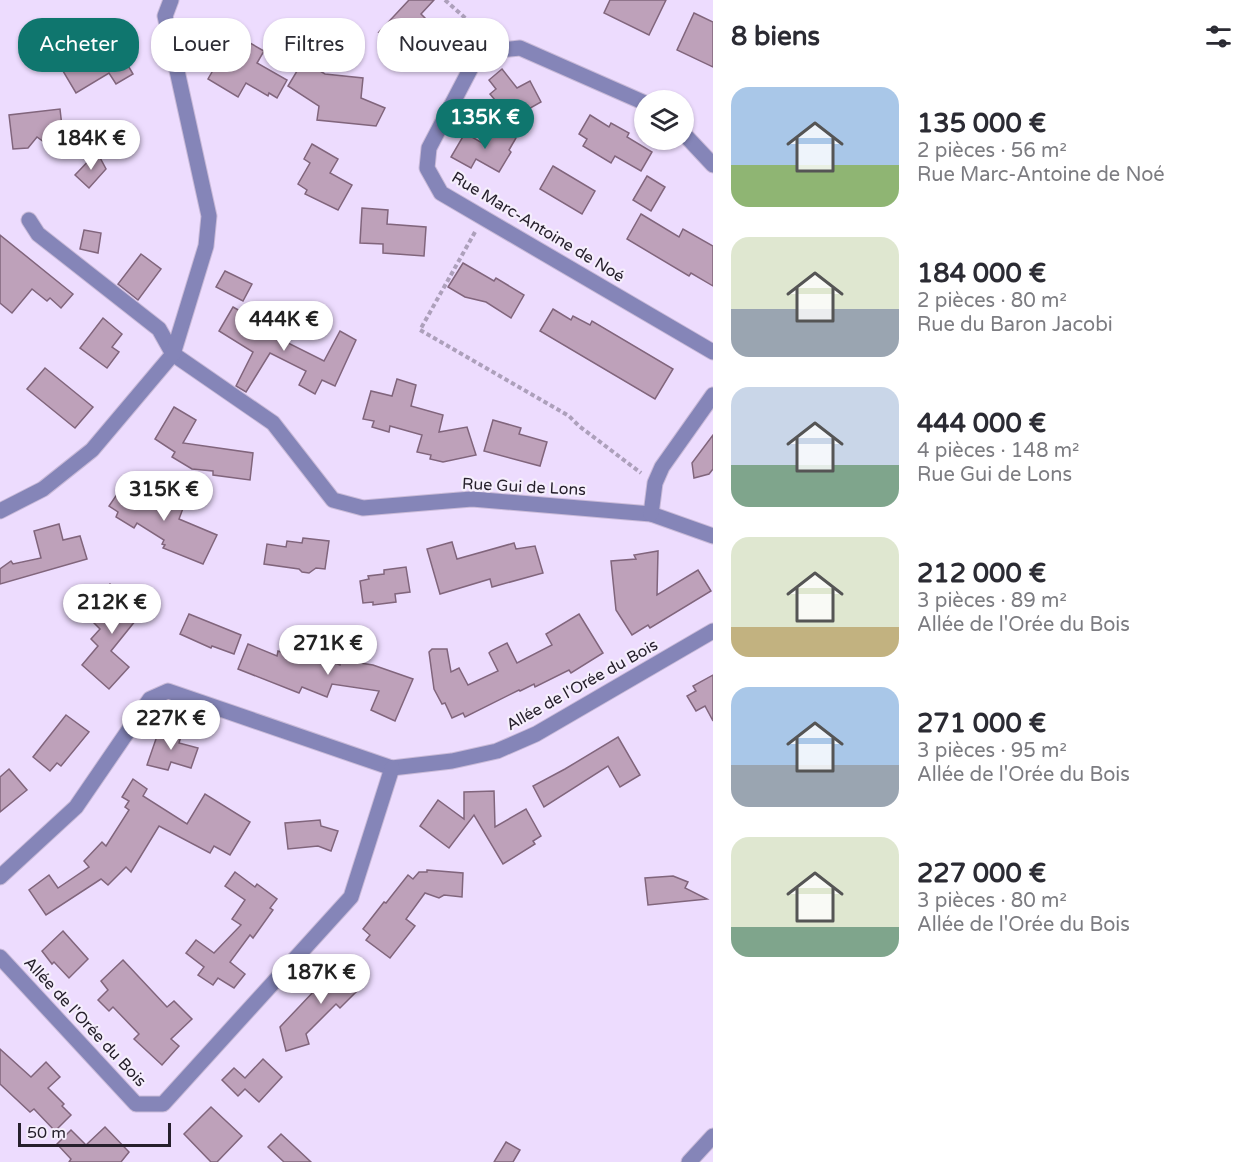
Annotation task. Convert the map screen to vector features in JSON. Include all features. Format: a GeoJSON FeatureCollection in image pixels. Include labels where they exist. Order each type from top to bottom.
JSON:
{"type":"FeatureCollection","features":[{"type":"Feature","properties":{"kind":"street"},"geometry":{"type":"LineString","coordinates":[[0,511],[43,489],[92,450],[173,354],[206,246],[209,216],[165,16],[171,0]]}},
{"type":"Feature","properties":{"kind":"street"},"geometry":{"type":"LineString","coordinates":[[509,49],[520,48],[634,98]]}},
{"type":"Feature","properties":{"kind":"street","name":"Rue Marc-Antoine de Noé"},"geometry":{"type":"LineString","coordinates":[[469,72],[429,148],[427,168],[441,193],[713,352]]}},
{"type":"Feature","properties":{"kind":"street"},"geometry":{"type":"LineString","coordinates":[[694,145],[713,165]]}},
{"type":"Feature","properties":{"kind":"street"},"geometry":{"type":"LineString","coordinates":[[29,219],[38,234],[159,329],[173,354]]}},
{"type":"Feature","properties":{"kind":"street","name":"Rue Gui de Lons"},"geometry":{"type":"LineString","coordinates":[[173,354],[273,423],[333,500],[363,508],[472,499],[651,514],[713,536]]}},
{"type":"Feature","properties":{"kind":"street"},"geometry":{"type":"LineString","coordinates":[[651,514],[655,483],[662,467],[713,395]]}},
{"type":"Feature","properties":{"kind":"street","name":"Allée de l'Orée du Bois"},"geometry":{"type":"LineString","coordinates":[[0,877],[76,807],[150,699],[168,691],[393,768],[452,761],[497,751],[536,734],[713,631]]}},
{"type":"Feature","properties":{"kind":"street","name":"Allée de l'Orée du Bois"},"geometry":{"type":"LineString","coordinates":[[0,957],[136,1104],[163,1104],[351,897],[393,768]]}},
{"type":"Feature","properties":{"kind":"street"},"geometry":{"type":"LineString","coordinates":[[689,1162],[713,1136]]}},
{"type":"Feature","properties":{"kind":"path"},"geometry":{"type":"LineString","coordinates":[[445,0],[465,18]]}},
{"type":"Feature","properties":{"kind":"path"},"geometry":{"type":"LineString","coordinates":[[482,218],[420,330],[569,416],[655,483]]}},
{"type":"Feature","properties":{"kind":"building"},"geometry":{"type":"Polygon","coordinates":[[[409,0],[434,0],[421,14],[425,18],[392,18],[409,0]]]}},
{"type":"Feature","properties":{"kind":"building"},"geometry":{"type":"Polygon","coordinates":[[[610,0],[666,0],[649,35],[604,13],[610,0]]]}},
{"type":"Feature","properties":{"kind":"building"},"geometry":{"type":"Polygon","coordinates":[[[694,13],[713,22],[713,67],[677,50],[694,13]]]}},
{"type":"Feature","properties":{"kind":"building"},"geometry":{"type":"Polygon","coordinates":[[[251,44],[263,50],[257,63],[263,66],[263,72],[273,72],[287,80],[277,98],[269,93],[268,96],[246,83],[238,97],[208,79],[212,72],[251,72],[251,44]]]}},
{"type":"Feature","properties":{"kind":"building"},"geometry":{"type":"Polygon","coordinates":[[[64,72],[132,72],[133,74],[116,84],[109,73],[76,93],[64,72]]]}},
{"type":"Feature","properties":{"kind":"building"},"geometry":{"type":"Polygon","coordinates":[[[296,72],[322,72],[363,78],[361,98],[385,108],[376,126],[317,120],[319,106],[288,86],[296,72]]]}},
{"type":"Feature","properties":{"kind":"building"},"geometry":{"type":"Polygon","coordinates":[[[498,72],[504,72],[517,88],[530,81],[541,102],[511,119],[490,94],[496,89],[489,80],[498,72]]]}},
{"type":"Feature","properties":{"kind":"building"},"geometry":{"type":"Polygon","coordinates":[[[60,109],[64,144],[48,145],[37,137],[28,148],[13,149],[9,115],[60,109]]]}},
{"type":"Feature","properties":{"kind":"building"},"geometry":{"type":"Polygon","coordinates":[[[590,115],[609,127],[611,123],[629,133],[627,137],[634,141],[634,150],[652,152],[641,171],[615,156],[611,163],[583,146],[587,139],[579,134],[590,115]]]}},
{"type":"Feature","properties":{"kind":"building"},"geometry":{"type":"Polygon","coordinates":[[[495,126],[516,138],[499,172],[476,159],[471,168],[451,157],[465,133],[484,144],[495,126]]]}},
{"type":"Feature","properties":{"kind":"building"},"geometry":{"type":"Polygon","coordinates":[[[312,144],[338,159],[330,173],[352,185],[338,210],[305,194],[307,190],[298,184],[310,163],[304,159],[312,144]]]}},
{"type":"Feature","properties":{"kind":"building"},"geometry":{"type":"Polygon","coordinates":[[[97,152],[106,169],[89,188],[75,175],[97,152]]]}},
{"type":"Feature","properties":{"kind":"building"},"geometry":{"type":"Polygon","coordinates":[[[553,166],[595,191],[582,214],[540,189],[553,166]]]}},
{"type":"Feature","properties":{"kind":"building"},"geometry":{"type":"Polygon","coordinates":[[[647,176],[665,187],[651,211],[633,200],[647,176]]]}},
{"type":"Feature","properties":{"kind":"building"},"geometry":{"type":"Polygon","coordinates":[[[362,208],[388,210],[387,224],[426,227],[424,256],[383,253],[383,244],[360,243],[362,208]]]}},
{"type":"Feature","properties":{"kind":"building"},"geometry":{"type":"Polygon","coordinates":[[[641,214],[679,237],[683,229],[713,246],[713,286],[691,273],[689,276],[627,239],[641,214]]]}},
{"type":"Feature","properties":{"kind":"building"},"geometry":{"type":"Polygon","coordinates":[[[84,230],[101,233],[98,253],[80,249],[84,230]]]}},
{"type":"Feature","properties":{"kind":"building"},"geometry":{"type":"Polygon","coordinates":[[[0,235],[73,294],[61,308],[50,298],[47,301],[32,289],[12,313],[0,303],[0,235]]]}},
{"type":"Feature","properties":{"kind":"building"},"geometry":{"type":"Polygon","coordinates":[[[141,254],[161,269],[138,300],[118,284],[141,254]]]}},
{"type":"Feature","properties":{"kind":"building"},"geometry":{"type":"Polygon","coordinates":[[[463,263],[494,281],[496,278],[524,295],[511,318],[486,302],[465,297],[448,287],[463,263]]]}},
{"type":"Feature","properties":{"kind":"building"},"geometry":{"type":"Polygon","coordinates":[[[225,271],[252,284],[243,301],[216,287],[225,271]]]}},
{"type":"Feature","properties":{"kind":"building"},"geometry":{"type":"Polygon","coordinates":[[[233,307],[270,328],[273,324],[290,335],[286,342],[324,361],[340,331],[356,340],[335,386],[322,380],[315,394],[299,385],[306,371],[270,353],[246,392],[236,386],[253,352],[219,331],[233,307]]]}},
{"type":"Feature","properties":{"kind":"building"},"geometry":{"type":"Polygon","coordinates":[[[553,309],[571,320],[573,316],[590,325],[592,321],[673,369],[655,399],[540,331],[553,309]]]}},
{"type":"Feature","properties":{"kind":"building"},"geometry":{"type":"Polygon","coordinates":[[[103,318],[122,334],[112,347],[119,352],[107,368],[80,348],[103,318]]]}},
{"type":"Feature","properties":{"kind":"building"},"geometry":{"type":"Polygon","coordinates":[[[45,368],[93,407],[75,428],[27,389],[45,368]]]}},
{"type":"Feature","properties":{"kind":"building"},"geometry":{"type":"Polygon","coordinates":[[[397,379],[416,385],[411,406],[443,415],[439,432],[467,427],[476,455],[443,462],[430,459],[431,455],[417,452],[422,435],[390,426],[389,432],[372,427],[374,421],[363,419],[371,391],[392,396],[397,379]]]}},
{"type":"Feature","properties":{"kind":"building"},"geometry":{"type":"Polygon","coordinates":[[[174,407],[196,420],[183,443],[253,453],[250,480],[213,475],[213,471],[192,469],[172,457],[175,452],[155,439],[174,407]]]}},
{"type":"Feature","properties":{"kind":"building"},"geometry":{"type":"Polygon","coordinates":[[[493,420],[521,428],[519,434],[547,442],[540,466],[484,451],[493,420]]]}},
{"type":"Feature","properties":{"kind":"building"},"geometry":{"type":"Polygon","coordinates":[[[713,435],[713,469],[709,474],[694,478],[692,463],[713,435]]]}},
{"type":"Feature","properties":{"kind":"building"},"geometry":{"type":"Polygon","coordinates":[[[151,483],[185,503],[179,519],[217,535],[203,564],[163,548],[164,540],[137,523],[134,528],[116,517],[118,512],[109,506],[122,487],[142,499],[151,483]]]}},
{"type":"Feature","properties":{"kind":"building"},"geometry":{"type":"Polygon","coordinates":[[[59,524],[63,540],[80,536],[87,559],[0,584],[0,569],[11,561],[13,564],[41,558],[34,531],[59,524]]]}},
{"type":"Feature","properties":{"kind":"building"},"geometry":{"type":"Polygon","coordinates":[[[303,538],[329,541],[325,569],[316,568],[309,573],[299,569],[264,564],[267,544],[286,547],[287,541],[302,543],[303,538]]]}},
{"type":"Feature","properties":{"kind":"building"},"geometry":{"type":"Polygon","coordinates":[[[452,542],[457,559],[514,543],[516,549],[535,546],[543,573],[492,587],[490,579],[440,594],[427,549],[452,542]]]}},
{"type":"Feature","properties":{"kind":"building"},"geometry":{"type":"Polygon","coordinates":[[[658,551],[657,595],[698,570],[711,591],[650,628],[648,625],[632,635],[616,610],[611,561],[636,559],[634,555],[658,551]]]}},
{"type":"Feature","properties":{"kind":"building"},"geometry":{"type":"Polygon","coordinates":[[[406,567],[410,592],[395,594],[396,602],[373,605],[373,602],[363,603],[360,581],[369,579],[368,576],[384,574],[384,570],[406,567]]]}},
{"type":"Feature","properties":{"kind":"building"},"geometry":{"type":"Polygon","coordinates":[[[110,584],[119,591],[121,590],[144,610],[111,651],[129,667],[109,689],[82,665],[98,646],[91,639],[100,629],[93,622],[106,607],[98,599],[110,584]]]}},
{"type":"Feature","properties":{"kind":"building"},"geometry":{"type":"Polygon","coordinates":[[[189,614],[241,635],[234,654],[212,646],[211,648],[180,634],[189,614]]]}},
{"type":"Feature","properties":{"kind":"building"},"geometry":{"type":"Polygon","coordinates":[[[579,614],[603,653],[571,673],[569,670],[535,687],[534,684],[519,690],[465,717],[463,713],[452,718],[445,703],[442,704],[434,689],[429,652],[432,649],[447,649],[451,672],[459,668],[468,685],[498,671],[489,653],[491,651],[507,643],[517,663],[552,645],[546,634],[579,614]]]}},
{"type":"Feature","properties":{"kind":"building"},"geometry":{"type":"Polygon","coordinates":[[[248,644],[277,656],[278,651],[290,655],[294,647],[340,665],[341,660],[373,665],[413,679],[395,721],[371,710],[379,691],[332,684],[327,697],[302,687],[299,693],[238,669],[248,644]]]}},
{"type":"Feature","properties":{"kind":"building"},"geometry":{"type":"Polygon","coordinates":[[[713,675],[713,721],[705,706],[696,711],[687,696],[696,691],[693,686],[713,675]]]}},
{"type":"Feature","properties":{"kind":"building"},"geometry":{"type":"Polygon","coordinates":[[[66,715],[89,732],[61,766],[57,763],[50,771],[33,757],[66,715]]]}},
{"type":"Feature","properties":{"kind":"building"},"geometry":{"type":"Polygon","coordinates":[[[162,728],[182,733],[179,743],[198,748],[191,768],[171,762],[168,770],[147,765],[162,728]]]}},
{"type":"Feature","properties":{"kind":"building"},"geometry":{"type":"Polygon","coordinates":[[[618,737],[640,775],[620,787],[608,766],[544,807],[533,786],[618,737]]]}},
{"type":"Feature","properties":{"kind":"building"},"geometry":{"type":"Polygon","coordinates":[[[9,769],[27,790],[0,812],[0,777],[9,769]]]}},
{"type":"Feature","properties":{"kind":"building"},"geometry":{"type":"Polygon","coordinates":[[[133,779],[147,789],[143,796],[187,824],[205,794],[250,822],[230,855],[214,846],[210,853],[159,826],[131,872],[126,867],[108,885],[101,879],[46,915],[29,890],[49,875],[58,888],[89,867],[84,861],[102,842],[106,846],[129,810],[125,807],[129,801],[122,797],[133,779]]]}},
{"type":"Feature","properties":{"kind":"building"},"geometry":{"type":"Polygon","coordinates":[[[494,791],[495,827],[526,809],[541,836],[533,841],[535,844],[503,864],[474,815],[449,848],[420,826],[438,800],[464,819],[464,792],[494,791]]]}},
{"type":"Feature","properties":{"kind":"building"},"geometry":{"type":"Polygon","coordinates":[[[320,820],[321,826],[338,831],[331,851],[318,846],[288,849],[285,823],[320,820]]]}},
{"type":"Feature","properties":{"kind":"building"},"geometry":{"type":"Polygon","coordinates":[[[427,870],[463,873],[462,897],[444,895],[439,898],[425,893],[406,919],[415,926],[390,958],[366,940],[370,935],[363,929],[408,875],[413,879],[419,872],[427,872],[427,870]]]}},
{"type":"Feature","properties":{"kind":"building"},"geometry":{"type":"Polygon","coordinates":[[[235,872],[255,887],[257,884],[277,899],[270,908],[273,910],[253,938],[250,935],[230,962],[245,974],[234,988],[218,978],[213,985],[198,975],[204,967],[186,953],[196,940],[214,953],[241,925],[232,919],[245,900],[225,886],[235,872]]]}},
{"type":"Feature","properties":{"kind":"building"},"geometry":{"type":"Polygon","coordinates":[[[673,876],[688,882],[685,888],[707,899],[648,905],[645,878],[673,876]]]}},
{"type":"Feature","properties":{"kind":"building"},"geometry":{"type":"Polygon","coordinates":[[[63,931],[88,959],[69,978],[54,962],[52,964],[42,951],[63,931]]]}},
{"type":"Feature","properties":{"kind":"building"},"geometry":{"type":"Polygon","coordinates":[[[123,960],[167,1007],[174,1001],[192,1019],[171,1039],[179,1046],[162,1065],[134,1039],[139,1034],[113,1007],[109,1011],[98,1000],[108,990],[101,981],[123,960]]]}},
{"type":"Feature","properties":{"kind":"building"},"geometry":{"type":"Polygon","coordinates":[[[344,964],[350,964],[368,980],[340,1008],[336,1004],[306,1034],[309,1044],[286,1051],[280,1027],[333,971],[334,973],[344,964]]]}},
{"type":"Feature","properties":{"kind":"building"},"geometry":{"type":"Polygon","coordinates":[[[0,1049],[31,1077],[46,1062],[60,1077],[48,1088],[64,1104],[62,1106],[71,1115],[55,1131],[34,1109],[30,1112],[0,1084],[0,1049]]]}},
{"type":"Feature","properties":{"kind":"building"},"geometry":{"type":"Polygon","coordinates":[[[263,1059],[282,1077],[259,1102],[245,1089],[238,1096],[222,1080],[234,1068],[245,1078],[263,1059]]]}},
{"type":"Feature","properties":{"kind":"building"},"geometry":{"type":"Polygon","coordinates":[[[211,1107],[242,1136],[217,1162],[211,1162],[184,1134],[211,1107]]]}},
{"type":"Feature","properties":{"kind":"building"},"geometry":{"type":"Polygon","coordinates":[[[105,1127],[129,1152],[121,1162],[69,1162],[71,1159],[57,1144],[71,1130],[86,1145],[105,1127]]]}},
{"type":"Feature","properties":{"kind":"building"},"geometry":{"type":"Polygon","coordinates":[[[281,1134],[311,1162],[284,1162],[268,1147],[281,1134]]]}},
{"type":"Feature","properties":{"kind":"building"},"geometry":{"type":"Polygon","coordinates":[[[506,1142],[520,1150],[513,1162],[494,1162],[506,1142]]]}}]}
